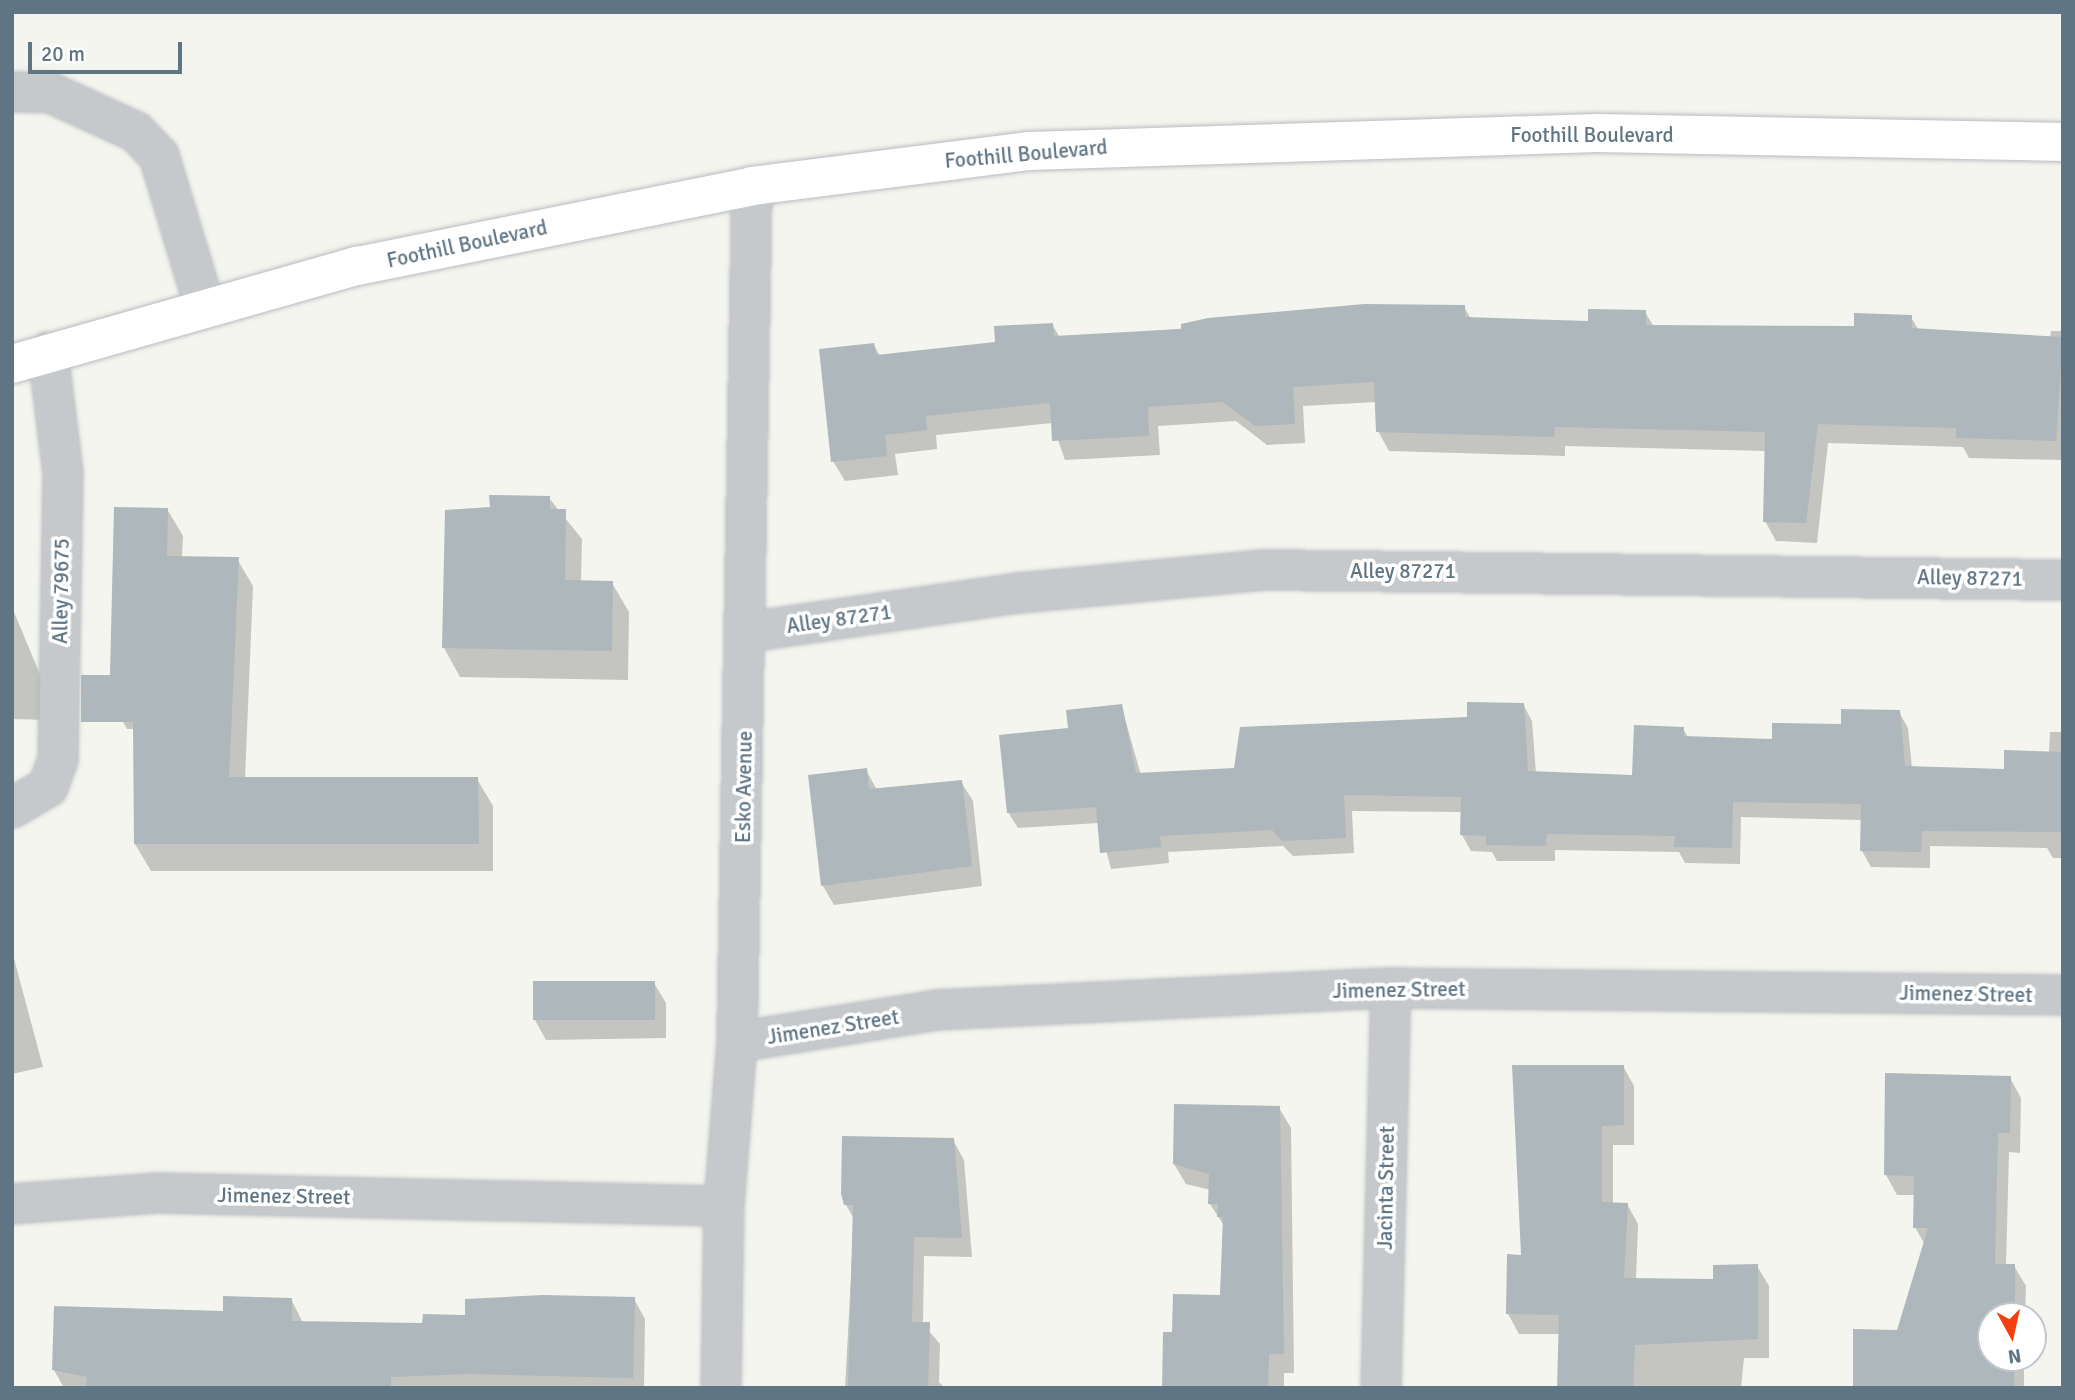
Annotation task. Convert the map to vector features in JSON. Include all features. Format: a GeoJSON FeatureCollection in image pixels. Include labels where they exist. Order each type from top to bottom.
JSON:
{"type":"FeatureCollection","features":[{"type":"Feature","properties":{"kind":"main road","name":"Foothill Boulevard"},"geometry":{"type":"LineString","coordinates":[[12,364],[356,266],[752,186],[1029,151],[1156,143],[1597,133],[2063,142]]}},
{"type":"Feature","properties":{"kind":"street"},"geometry":{"type":"LineString","coordinates":[[12,92],[51,93],[136,132],[159,156],[205,307]]}},
{"type":"Feature","properties":{"kind":"street","name":"Esko Avenue"},"geometry":{"type":"LineString","coordinates":[[721,1388],[724,1206],[737,1042],[748,632],[752,186]]}},
{"type":"Feature","properties":{"kind":"street","name":"Alley 79675"},"geometry":{"type":"LineString","coordinates":[[12,808],[48,787],[58,760],[63,473],[48,352]]}},
{"type":"Feature","properties":{"kind":"street","name":"Alley 87271"},"geometry":{"type":"LineString","coordinates":[[748,632],[1020,593],[1263,570],[2063,580]]}},
{"type":"Feature","properties":{"kind":"street","name":"Jimenez Street"},"geometry":{"type":"LineString","coordinates":[[737,1042],[937,1010],[1391,988],[2063,995]]}},
{"type":"Feature","properties":{"kind":"street","name":"Jacinta Street"},"geometry":{"type":"LineString","coordinates":[[1381,1388],[1391,988]]}},
{"type":"Feature","properties":{"kind":"street","name":"Jimenez Street"},"geometry":{"type":"LineString","coordinates":[[12,1204],[157,1193],[724,1206]]}},
{"type":"Feature","properties":{"kind":"building"},"geometry":{"type":"Polygon","coordinates":[[[1364,304],[1465,305],[1465,317],[1588,321],[1588,309],[1646,310],[1646,325],[1854,326],[1854,313],[1912,315],[1912,328],[2063,337],[2056,441],[1956,438],[1956,428],[1818,424],[1806,523],[1763,522],[1765,432],[1555,427],[1554,437],[1376,432],[1374,382],[1293,387],[1295,424],[1255,426],[1223,402],[1148,407],[1149,436],[1052,441],[1050,403],[926,416],[927,430],[885,435],[887,456],[831,462],[819,349],[874,343],[876,355],[995,342],[994,326],[1053,323],[1054,336],[1181,329],[1181,324],[1208,318],[1364,304]]]}},
{"type":"Feature","properties":{"kind":"building"},"geometry":{"type":"Polygon","coordinates":[[[489,495],[550,496],[550,509],[566,509],[565,580],[613,581],[612,651],[442,648],[445,510],[490,507],[489,495]]]}},
{"type":"Feature","properties":{"kind":"building"},"geometry":{"type":"Polygon","coordinates":[[[114,507],[168,508],[167,556],[239,557],[229,777],[478,777],[479,844],[134,844],[133,722],[81,722],[81,675],[110,675],[114,507]]]}},
{"type":"Feature","properties":{"kind":"building"},"geometry":{"type":"Polygon","coordinates":[[[1467,702],[1524,703],[1528,771],[1632,775],[1634,725],[1684,727],[1684,736],[1772,739],[1772,723],[1841,724],[1841,709],[1900,710],[1905,766],[2004,769],[2004,750],[2063,752],[2063,832],[1922,831],[1921,852],[1860,851],[1861,804],[1733,802],[1732,848],[1674,847],[1675,836],[1547,834],[1546,846],[1486,845],[1486,836],[1460,835],[1461,797],[1344,795],[1346,838],[1282,841],[1272,830],[1160,836],[1161,847],[1100,853],[1096,807],[1007,813],[999,735],[1068,728],[1066,710],[1122,704],[1136,773],[1234,768],[1240,727],[1467,717],[1467,702]]]}},
{"type":"Feature","properties":{"kind":"building"},"geometry":{"type":"Polygon","coordinates":[[[867,768],[869,789],[962,780],[972,866],[821,886],[808,775],[867,768]]]}},
{"type":"Feature","properties":{"kind":"building"},"geometry":{"type":"Polygon","coordinates":[[[533,981],[655,981],[655,1020],[533,1020],[533,981]]]}},
{"type":"Feature","properties":{"kind":"building"},"geometry":{"type":"Polygon","coordinates":[[[1512,1065],[1624,1065],[1624,1125],[1602,1126],[1602,1202],[1628,1203],[1624,1278],[1713,1279],[1713,1265],[1758,1264],[1758,1339],[1635,1345],[1633,1388],[1557,1388],[1559,1315],[1506,1314],[1507,1254],[1521,1255],[1512,1065]]]}},
{"type":"Feature","properties":{"kind":"building"},"geometry":{"type":"Polygon","coordinates":[[[1885,1073],[2011,1076],[2010,1133],[1998,1133],[1995,1264],[2015,1264],[2015,1302],[1977,1302],[1977,1372],[2014,1372],[2014,1388],[1853,1388],[1853,1329],[1897,1330],[1928,1228],[1913,1228],[1914,1176],[1884,1175],[1885,1073]]]}},
{"type":"Feature","properties":{"kind":"building"},"geometry":{"type":"Polygon","coordinates":[[[1174,1104],[1280,1106],[1284,1354],[1269,1354],[1268,1388],[1162,1388],[1163,1332],[1172,1332],[1173,1294],[1220,1295],[1223,1217],[1217,1217],[1218,1204],[1208,1204],[1209,1174],[1173,1164],[1174,1104]]]}},
{"type":"Feature","properties":{"kind":"building"},"geometry":{"type":"Polygon","coordinates":[[[842,1136],[954,1138],[962,1238],[914,1237],[912,1322],[930,1322],[928,1388],[848,1388],[853,1205],[844,1205],[841,1194],[842,1136]]]}},
{"type":"Feature","properties":{"kind":"building"},"geometry":{"type":"Polygon","coordinates":[[[543,1295],[635,1297],[633,1378],[469,1374],[391,1377],[391,1388],[86,1388],[87,1377],[52,1370],[54,1306],[223,1311],[223,1296],[292,1298],[292,1321],[422,1323],[423,1314],[465,1315],[465,1299],[543,1295]]]}}]}
